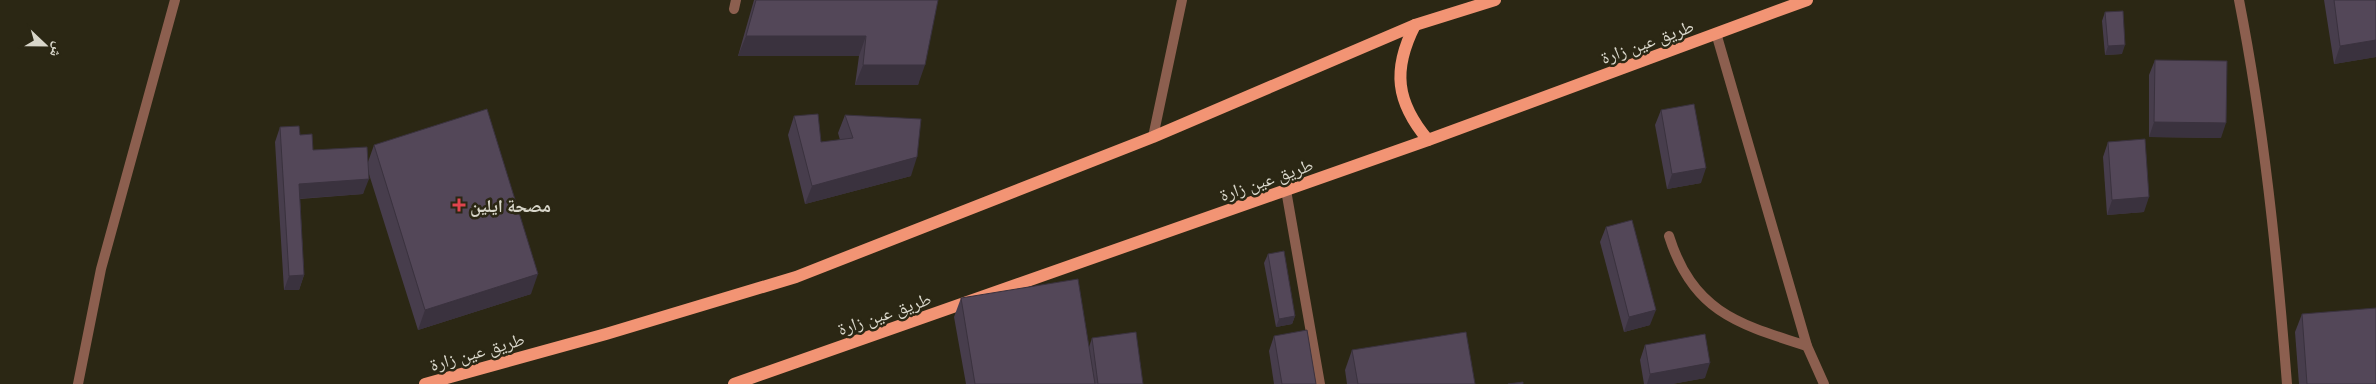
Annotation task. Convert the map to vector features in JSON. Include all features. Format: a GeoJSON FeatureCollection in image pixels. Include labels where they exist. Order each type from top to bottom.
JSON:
{"type":"FeatureCollection","features":[{"type":"Feature","properties":{"kind":"main road","name":"طريق عين زارة"},"geometry":{"type":"LineString","coordinates":[[425,384],[634,326],[796,277],[1153,137],[1415,25],[1495,0]]}},
{"type":"Feature","properties":{"kind":"main road","name":"طريق عين زارة"},"geometry":{"type":"LineString","coordinates":[[734,384],[1428,140],[1807,0]]}},
{"type":"Feature","properties":{"kind":"main road"},"geometry":{"type":"LineString","coordinates":[[1415,25],[1402,57],[1400,85],[1405,106],[1414,124],[1428,140]]}},
{"type":"Feature","properties":{"kind":"street"},"geometry":{"type":"LineString","coordinates":[[78,384],[101,269],[175,0]]}},
{"type":"Feature","properties":{"kind":"street"},"geometry":{"type":"LineString","coordinates":[[1153,137],[1182,0]]}},
{"type":"Feature","properties":{"kind":"street"},"geometry":{"type":"LineString","coordinates":[[2239,0],[2266,155],[2278,269],[2287,384]]}},
{"type":"Feature","properties":{"kind":"street"},"geometry":{"type":"LineString","coordinates":[[1716,34],[1807,346],[1824,384]]}},
{"type":"Feature","properties":{"kind":"street"},"geometry":{"type":"LineString","coordinates":[[1286,190],[1320,384]]}},
{"type":"Feature","properties":{"kind":"street"},"geometry":{"type":"LineString","coordinates":[[1669,236],[1675,256],[1685,275],[1698,292],[1714,307],[1733,320],[1807,346]]}},
{"type":"Feature","properties":{"kind":"building"},"geometry":{"type":"Polygon","coordinates":[[[756,0],[938,0],[925,65],[863,65],[866,36],[746,36],[756,0]]]}},
{"type":"Feature","properties":{"kind":"building"},"geometry":{"type":"Polygon","coordinates":[[[2334,0],[2376,0],[2376,40],[2340,46],[2334,0]]]}},
{"type":"Feature","properties":{"kind":"building"},"geometry":{"type":"Polygon","coordinates":[[[2123,11],[2125,45],[2108,46],[2105,12],[2123,11]]]}},
{"type":"Feature","properties":{"kind":"building"},"geometry":{"type":"Polygon","coordinates":[[[2155,60],[2227,61],[2226,123],[2154,122],[2155,60]]]}},
{"type":"Feature","properties":{"kind":"building"},"geometry":{"type":"Polygon","coordinates":[[[1694,104],[1706,168],[1672,174],[1661,110],[1694,104]]]}},
{"type":"Feature","properties":{"kind":"building"},"geometry":{"type":"Polygon","coordinates":[[[487,109],[538,274],[425,310],[374,145],[487,109]]]}},
{"type":"Feature","properties":{"kind":"building"},"geometry":{"type":"Polygon","coordinates":[[[818,114],[821,142],[853,138],[845,115],[921,119],[917,157],[812,186],[794,116],[818,114]]]}},
{"type":"Feature","properties":{"kind":"building"},"geometry":{"type":"Polygon","coordinates":[[[299,126],[300,135],[312,134],[313,150],[367,147],[369,179],[299,184],[304,275],[289,276],[280,127],[299,126]]]}},
{"type":"Feature","properties":{"kind":"building"},"geometry":{"type":"Polygon","coordinates":[[[2145,139],[2149,197],[2112,200],[2108,142],[2145,139]]]}},
{"type":"Feature","properties":{"kind":"building"},"geometry":{"type":"Polygon","coordinates":[[[1632,220],[1656,310],[1629,317],[1606,227],[1632,220]]]}},
{"type":"Feature","properties":{"kind":"building"},"geometry":{"type":"Polygon","coordinates":[[[1284,251],[1295,316],[1279,319],[1268,254],[1284,251]]]}},
{"type":"Feature","properties":{"kind":"building"},"geometry":{"type":"Polygon","coordinates":[[[1078,279],[1095,384],[975,384],[961,298],[1078,279]]]}},
{"type":"Feature","properties":{"kind":"building"},"geometry":{"type":"Polygon","coordinates":[[[2376,308],[2376,384],[2307,384],[2302,314],[2376,308]]]}},
{"type":"Feature","properties":{"kind":"building"},"geometry":{"type":"Polygon","coordinates":[[[1307,330],[1316,384],[1282,384],[1274,336],[1307,330]]]}},
{"type":"Feature","properties":{"kind":"building"},"geometry":{"type":"Polygon","coordinates":[[[1136,332],[1143,384],[1098,384],[1092,338],[1136,332]]]}},
{"type":"Feature","properties":{"kind":"building"},"geometry":{"type":"Polygon","coordinates":[[[1466,332],[1475,384],[1358,384],[1352,350],[1466,332]]]}},
{"type":"Feature","properties":{"kind":"building"},"geometry":{"type":"Polygon","coordinates":[[[1705,334],[1710,363],[1650,374],[1645,345],[1705,334]]]}},
{"type":"Feature","properties":{"kind":"place","name":"مصحة ايلين"},"geometry":{"type":"Point","coordinates":[459,205]}}]}
